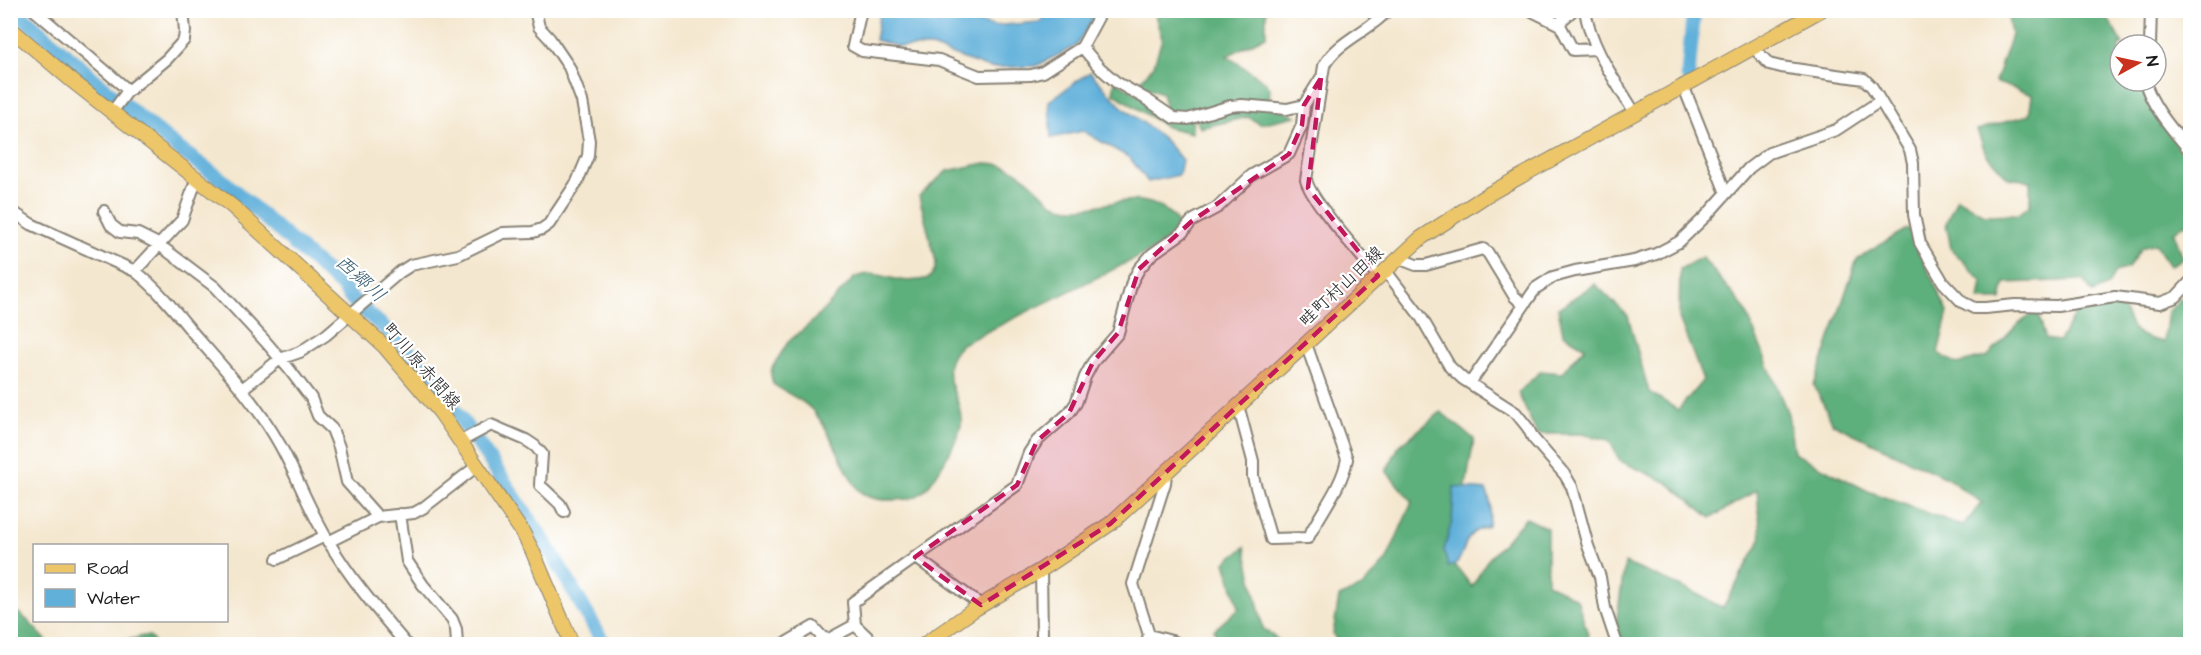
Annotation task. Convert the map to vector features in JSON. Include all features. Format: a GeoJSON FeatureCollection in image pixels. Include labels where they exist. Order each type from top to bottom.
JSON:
{"type":"FeatureCollection","features":[{"type":"Feature","properties":{"kind":"main road","name":"畦町村山田線"},"geometry":{"type":"LineString","coordinates":[[925,645],[981,605],[1041,570],[1110,524],[1421,238],[1487,195],[1821,10]]}},
{"type":"Feature","properties":{"kind":"main road","name":"町川原赤間線"},"geometry":{"type":"LineString","coordinates":[[10,28],[49,62],[114,109],[355,311],[415,381],[461,441],[532,550],[572,645]]}},
{"type":"Feature","properties":{"kind":"street"},"geometry":{"type":"LineString","coordinates":[[34,10],[128,91]]}},
{"type":"Feature","properties":{"kind":"street"},"geometry":{"type":"LineString","coordinates":[[114,109],[128,91],[166,59],[184,40],[186,32],[183,10]]}},
{"type":"Feature","properties":{"kind":"street"},"geometry":{"type":"LineString","coordinates":[[242,389],[280,359],[300,352],[326,335],[411,265],[458,255],[503,233],[533,232],[549,224],[577,182],[588,156],[589,141],[582,102],[569,67],[539,27],[535,10]]}},
{"type":"Feature","properties":{"kind":"street"},"geometry":{"type":"LineString","coordinates":[[861,10],[853,46],[862,51],[939,60],[980,76],[1031,75],[1043,72],[1082,47],[1102,10]]}},
{"type":"Feature","properties":{"kind":"street"},"geometry":{"type":"LineString","coordinates":[[875,645],[855,625],[853,602],[1017,484],[1033,447],[1073,408],[1093,362],[1118,333],[1132,282],[1139,269],[1152,254],[1182,233],[1192,221],[1218,207],[1252,175],[1289,154],[1302,125],[1304,105],[1321,78],[1329,57],[1371,26],[1388,10]]}},
{"type":"Feature","properties":{"kind":"street"},"geometry":{"type":"LineString","coordinates":[[1530,10],[1560,25],[1573,50],[1597,49]]}},
{"type":"Feature","properties":{"kind":"street"},"geometry":{"type":"LineString","coordinates":[[1560,25],[1573,10]]}},
{"type":"Feature","properties":{"kind":"street"},"geometry":{"type":"LineString","coordinates":[[1585,10],[1590,35],[1634,112]]}},
{"type":"Feature","properties":{"kind":"street"},"geometry":{"type":"LineString","coordinates":[[2150,33],[2151,10]]}},
{"type":"Feature","properties":{"kind":"street"},"geometry":{"type":"LineString","coordinates":[[1082,47],[1116,82],[1174,118],[1188,119],[1230,106],[1287,109],[1304,105]]}},
{"type":"Feature","properties":{"kind":"street"},"geometry":{"type":"LineString","coordinates":[[1753,47],[1770,64],[1781,68],[1864,79],[1872,87],[1910,150],[1913,163],[1914,215],[1920,243],[1943,282],[1962,302],[1974,308],[2015,305],[2069,306],[2115,297],[2160,303],[2176,297],[2190,282]]}},
{"type":"Feature","properties":{"kind":"street"},"geometry":{"type":"LineString","coordinates":[[1321,78],[1307,171],[1308,188],[1422,317],[1450,367],[1516,413],[1533,438],[1565,475],[1572,487],[1588,546],[1600,577],[1605,608],[1617,645]]}},
{"type":"Feature","properties":{"kind":"street"},"geometry":{"type":"LineString","coordinates":[[1683,85],[1726,193]]}},
{"type":"Feature","properties":{"kind":"street"},"geometry":{"type":"LineString","coordinates":[[2151,93],[2174,133],[2190,151]]}},
{"type":"Feature","properties":{"kind":"street"},"geometry":{"type":"LineString","coordinates":[[1470,383],[1536,288],[1553,277],[1634,261],[1656,254],[1679,242],[1749,168],[1769,153],[1836,130],[1880,101]]}},
{"type":"Feature","properties":{"kind":"street"},"geometry":{"type":"LineString","coordinates":[[135,271],[182,220],[197,178]]}},
{"type":"Feature","properties":{"kind":"street"},"geometry":{"type":"LineString","coordinates":[[10,210],[31,224],[135,271],[146,279],[242,389],[266,420],[326,539],[371,602],[406,645]]}},
{"type":"Feature","properties":{"kind":"street"},"geometry":{"type":"LineString","coordinates":[[104,210],[111,225],[120,232],[138,234],[158,244],[215,286],[280,359],[311,398],[318,416],[332,429],[339,447],[347,482],[378,517]]}},
{"type":"Feature","properties":{"kind":"street"},"geometry":{"type":"LineString","coordinates":[[1398,258],[1416,265],[1426,265],[1483,249],[1488,253],[1514,296],[1524,305]]}},
{"type":"Feature","properties":{"kind":"street"},"geometry":{"type":"LineString","coordinates":[[1238,405],[1253,461],[1255,483],[1271,539],[1308,538],[1317,519],[1331,502],[1347,459],[1306,344]]}},
{"type":"Feature","properties":{"kind":"street"},"geometry":{"type":"LineString","coordinates":[[461,441],[490,425],[536,446],[542,453],[540,485],[560,504],[564,512]]}},
{"type":"Feature","properties":{"kind":"street"},"geometry":{"type":"LineString","coordinates":[[277,559],[378,517],[414,513],[432,503],[477,466]]}},
{"type":"Feature","properties":{"kind":"street"},"geometry":{"type":"LineString","coordinates":[[1166,474],[1133,584],[1148,640],[1175,642],[1177,645]]}},
{"type":"Feature","properties":{"kind":"street"},"geometry":{"type":"LineString","coordinates":[[400,514],[407,561],[423,585],[453,619],[457,645]]}},
{"type":"Feature","properties":{"kind":"street"},"geometry":{"type":"LineString","coordinates":[[915,557],[981,605]]}},
{"type":"Feature","properties":{"kind":"street"},"geometry":{"type":"LineString","coordinates":[[1040,645],[1042,635],[1041,570]]}},
{"type":"Feature","properties":{"kind":"street"},"geometry":{"type":"LineString","coordinates":[[784,645],[813,627],[824,639],[831,638],[855,625]]}},
{"type":"Feature","properties":{"kind":"highlighted area"},"geometry":{"type":"Polygon","coordinates":[[[1321,78],[1308,188],[1378,276],[1110,524],[981,605],[915,557],[1017,485],[1037,441],[1069,413],[1093,362],[1118,333],[1139,269],[1192,221],[1289,154],[1302,125],[1304,105],[1321,78]]]}},
{"type":"Feature","properties":{"kind":"green space"},"geometry":{"type":"Polygon","coordinates":[[[1172,10],[1266,11],[1266,36],[1227,56],[1263,80],[1270,88],[1269,103],[1296,116],[1260,124],[1248,117],[1200,128],[1193,112],[1192,133],[1166,127],[1113,93],[1115,81],[1166,110],[1162,93],[1138,84],[1154,65],[1162,39],[1155,15],[1172,10]]]}},
{"type":"Feature","properties":{"kind":"green space"},"geometry":{"type":"Polygon","coordinates":[[[2007,11],[2111,11],[2106,15],[2116,33],[2108,33],[2108,93],[2151,93],[2190,160],[2190,222],[2174,233],[2183,258],[2170,266],[2155,244],[2141,248],[2128,268],[2115,272],[2108,286],[2092,293],[2084,280],[2005,283],[2001,300],[1979,300],[1982,281],[1951,249],[1946,223],[1957,198],[1985,215],[2019,214],[2030,205],[2030,181],[2008,178],[1986,154],[1977,130],[2029,115],[2032,95],[1995,82],[2011,35],[2007,11]]]}},
{"type":"Feature","properties":{"kind":"green space"},"geometry":{"type":"Polygon","coordinates":[[[985,163],[1006,166],[1014,170],[1030,181],[1052,203],[1063,207],[1087,207],[1121,201],[1142,201],[1154,204],[1175,219],[1178,228],[1176,237],[962,344],[953,354],[949,364],[949,374],[958,402],[961,424],[945,461],[931,482],[917,496],[897,500],[871,498],[857,488],[823,424],[813,410],[773,384],[772,368],[788,342],[812,322],[854,278],[872,274],[908,281],[929,278],[934,272],[936,262],[919,196],[947,171],[985,163]]]}},
{"type":"Feature","properties":{"kind":"green space"},"geometry":{"type":"Polygon","coordinates":[[[1908,228],[1948,312],[1938,353],[1957,364],[1988,356],[2015,327],[2037,310],[2046,339],[2059,341],[2079,307],[2105,302],[2122,306],[2136,332],[2164,342],[2168,311],[2190,290],[2190,644],[1613,644],[1625,563],[1691,591],[1723,608],[1761,539],[1757,490],[1711,518],[1668,483],[1620,461],[1609,440],[1581,434],[1537,434],[1518,393],[1541,371],[1562,373],[1585,347],[1563,334],[1558,308],[1595,284],[1628,316],[1649,392],[1678,410],[1703,380],[1679,318],[1680,269],[1702,257],[1745,309],[1788,414],[1794,453],[1868,491],[1963,526],[1982,503],[1948,479],[1833,424],[1814,385],[1857,259],[1908,228]]]}},
{"type":"Feature","properties":{"kind":"green space"},"geometry":{"type":"Polygon","coordinates":[[[1441,412],[1474,439],[1453,562],[1472,587],[1486,562],[1526,518],[1547,528],[1547,583],[1577,599],[1591,644],[1338,644],[1333,634],[1339,597],[1362,587],[1386,561],[1412,502],[1386,471],[1399,446],[1441,412]]]}},
{"type":"Feature","properties":{"kind":"green space"},"geometry":{"type":"Polygon","coordinates":[[[1245,547],[1263,628],[1284,644],[1219,644],[1214,630],[1239,608],[1225,562],[1245,547]]]}},
{"type":"Feature","properties":{"kind":"green space"},"geometry":{"type":"Polygon","coordinates":[[[11,607],[26,619],[50,644],[11,644],[11,607]]]}},
{"type":"Feature","properties":{"kind":"green space"},"geometry":{"type":"Polygon","coordinates":[[[149,636],[156,644],[113,644],[149,636]]]}},
{"type":"Feature","properties":{"kind":"water"},"geometry":{"type":"Polygon","coordinates":[[[880,11],[942,11],[993,26],[1039,22],[1051,11],[1096,11],[1076,46],[1036,66],[989,68],[931,47],[899,47],[875,40],[880,11]]]}},
{"type":"Feature","properties":{"kind":"water"},"geometry":{"type":"Polygon","coordinates":[[[1090,72],[1120,105],[1164,139],[1182,160],[1179,175],[1148,182],[1130,158],[1083,131],[1051,138],[1049,101],[1090,72]]]}},
{"type":"Feature","properties":{"kind":"water"},"geometry":{"type":"Polygon","coordinates":[[[1454,487],[1486,490],[1490,513],[1488,526],[1471,534],[1460,558],[1448,567],[1444,550],[1452,521],[1454,487]]]}},
{"type":"Feature","properties":{"kind":"waterway","name":"西郷川"},"geometry":{"type":"LineString","coordinates":[[15,10],[172,144],[221,179],[342,286],[351,298],[400,342],[430,375],[489,459],[553,555],[604,644]]}},
{"type":"Feature","properties":{"kind":"waterway"},"geometry":{"type":"LineString","coordinates":[[1688,75],[1693,19],[1697,10]]}}]}
